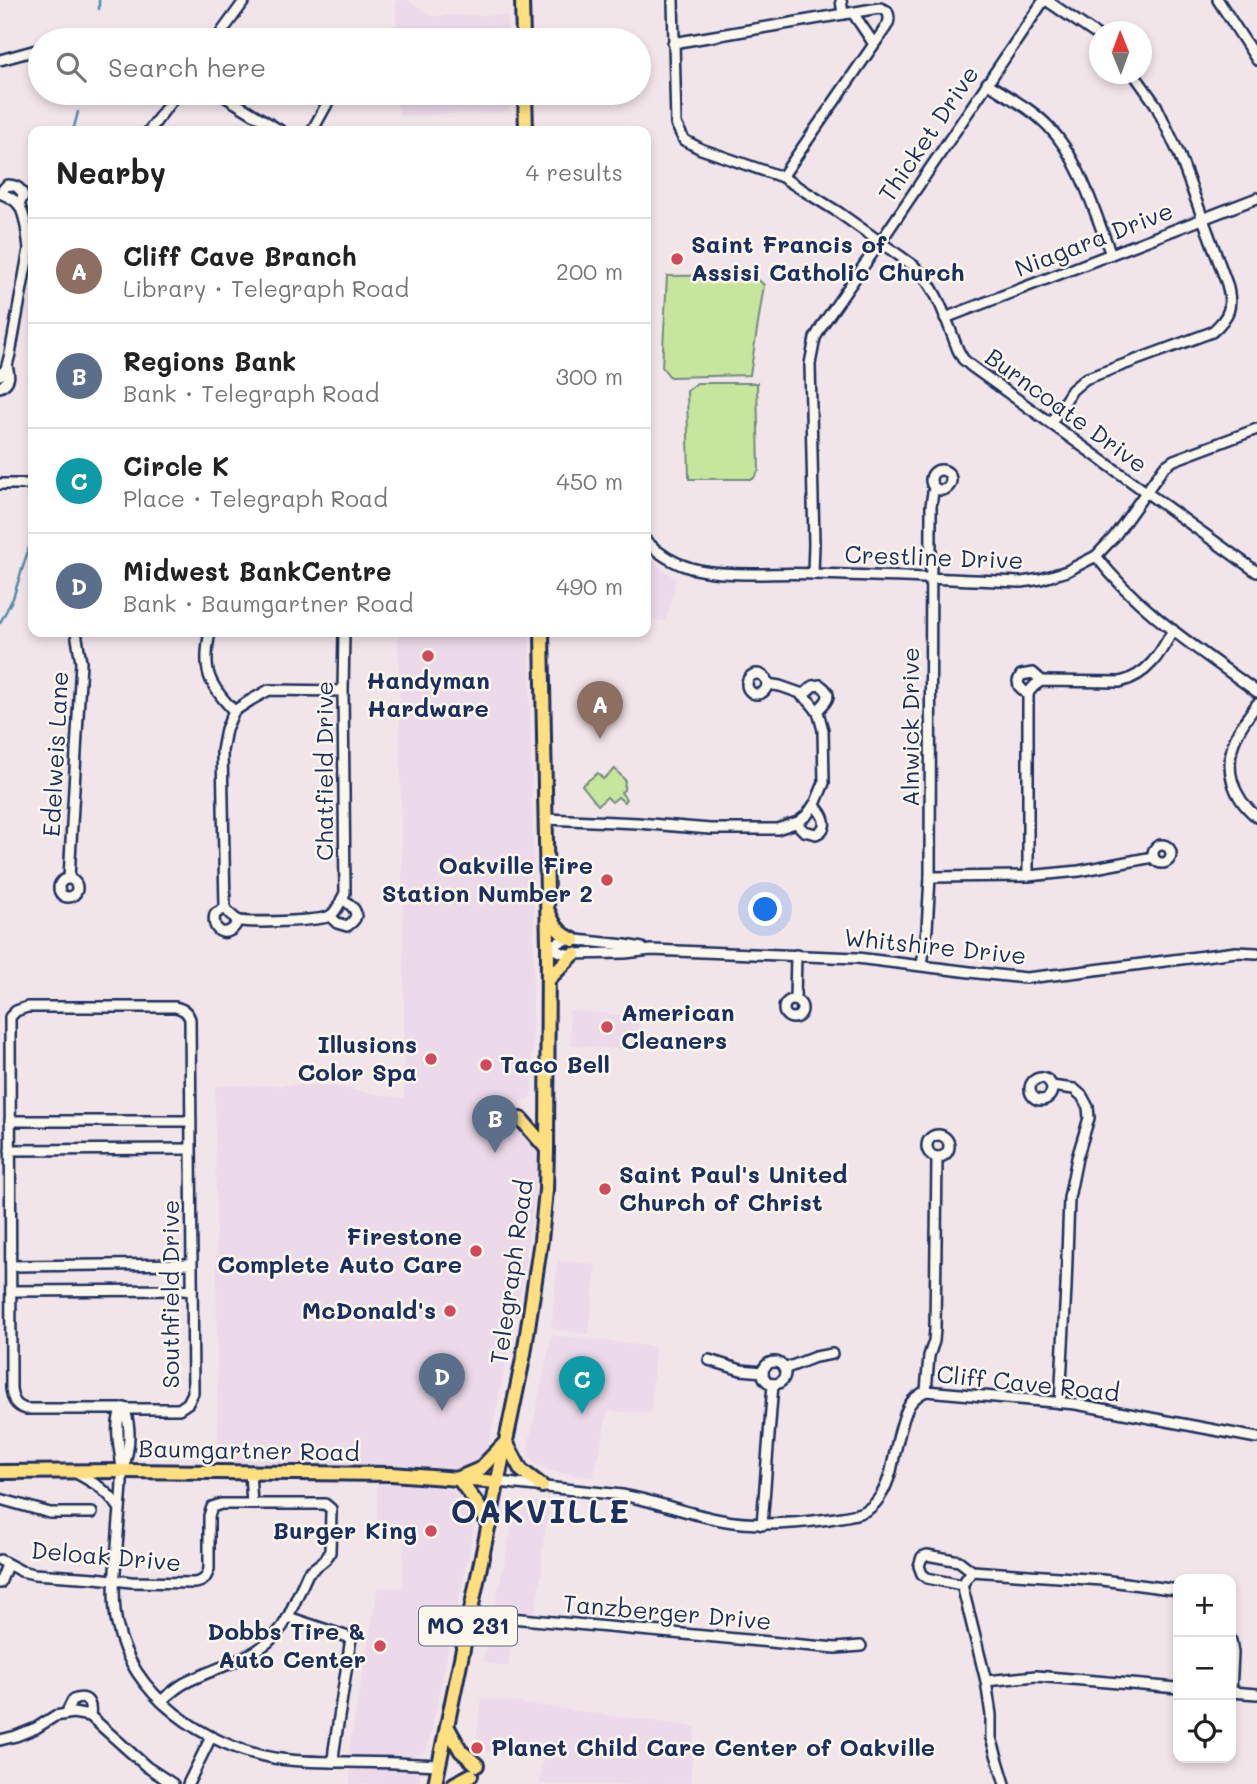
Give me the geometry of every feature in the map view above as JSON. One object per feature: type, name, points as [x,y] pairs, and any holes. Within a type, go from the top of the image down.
[{"type":"main road","points":[[522,0],[523,28]]},
{"type":"main road","points":[[525,105],[526,126]]},
{"type":"main road","name":"Telegraph Road","points":[[435,1784],[525,1346],[546,1190],[548,910],[542,637]]},
{"type":"main road","points":[[548,910],[555,926],[574,947],[548,980]]},
{"type":"main road","points":[[521,1119],[547,1149]]},
{"type":"main road","points":[[489,1526],[478,1504],[458,1478],[480,1469],[506,1442],[521,1470],[542,1486]]},
{"type":"main road","name":"Baumgartner Road","points":[[0,1472],[405,1474],[498,1482]]},
{"type":"main road","points":[[447,1726],[474,1770],[454,1784]]},
{"type":"street","points":[[225,28],[245,0]]},
{"type":"street","name":"Burncoate Drive","points":[[673,0],[676,124],[684,140],[701,149],[782,177],[914,265],[936,295],[963,359],[1257,572]]},
{"type":"street","points":[[841,0],[848,13],[874,44]]},
{"type":"street","points":[[1045,0],[1089,30]]},
{"type":"street","name":"Thicket Drive","points":[[813,573],[810,364],[815,338],[1045,0]]},
{"type":"street","points":[[1218,0],[1256,57]]},
{"type":"street","points":[[673,43],[880,8],[887,11],[889,22],[782,177]]},
{"type":"street","points":[[0,60],[28,53]]},
{"type":"street","points":[[987,83],[1033,113],[1049,127],[1062,144],[1077,168],[1111,254]]},
{"type":"street","points":[[1051,423],[1072,390],[1085,379],[1212,332],[1229,313],[1231,299],[1227,284],[1179,154],[1156,105],[1141,84]]},
{"type":"street","points":[[153,126],[168,105]]},
{"type":"street","points":[[239,105],[273,126]]},
{"type":"street","points":[[315,126],[326,105]]},
{"type":"street","points":[[0,193],[19,205],[28,241]]},
{"type":"street","name":"Niagara Drive","points":[[945,318],[1257,198]]},
{"type":"street","points":[[0,387],[9,378],[7,366],[28,257]]},
{"type":"street","points":[[0,375],[7,366]]},
{"type":"street","name":"Crestline Drive","points":[[651,545],[669,560],[705,571],[1022,582],[1041,579],[1067,571],[1096,556],[1114,537],[1164,467],[1174,460],[1257,429]]},
{"type":"street","points":[[0,484],[28,484]]},
{"type":"street","name":"Alnwick Drive","points":[[922,965],[930,877],[930,506],[936,489]]},
{"type":"street","points":[[1096,556],[1113,578],[1142,605],[1257,692]]},
{"type":"street","points":[[1028,876],[1028,695],[1034,686],[1042,681],[1120,682],[1132,679],[1160,654],[1173,630]]},
{"type":"street","name":"Edelweis Lane","points":[[69,878],[81,662],[77,637]]},
{"type":"street","points":[[209,637],[206,664],[211,684],[234,711]]},
{"type":"street","name":"Chatfield Drive","points":[[340,903],[345,894],[344,637]]},
{"type":"street","points":[[1028,695],[1019,686],[1021,675],[1033,673],[1042,681]]},
{"type":"street","points":[[546,819],[702,829],[777,829],[796,822],[807,815],[824,783],[823,730],[817,711],[803,696],[780,686],[767,684]]},
{"type":"street","points":[[803,696],[813,686],[820,685],[826,689],[826,702],[817,711]]},
{"type":"street","points":[[330,916],[337,923],[347,926],[354,922],[356,914],[353,907],[340,903],[330,916],[296,921],[247,922],[237,920],[225,908],[222,751],[226,729],[234,711],[269,690],[343,691]]},
{"type":"street","points":[[1257,704],[1235,738],[1231,774],[1240,800],[1257,817]]},
{"type":"street","points":[[796,822],[804,831],[816,834],[822,831],[825,818],[814,805]]},
{"type":"street","points":[[930,877],[1028,876],[1079,871],[1153,858]]},
{"type":"street","points":[[225,908],[215,914],[214,924],[218,930],[232,931],[237,920]]},
{"type":"street","name":"Whitshire Drive","points":[[548,947],[566,939],[574,947],[625,953],[650,950],[857,958],[1026,978],[1236,952],[1257,953]]},
{"type":"street","points":[[795,1000],[796,955]]},
{"type":"street","name":"Southfield Drive","points":[[27,1007],[175,1007],[186,1010],[190,1019],[193,1393],[192,1398],[179,1409],[26,1409],[15,1403],[11,1389],[10,1121],[10,1017],[16,1011],[27,1007]]},
{"type":"street","points":[[1051,1086],[1074,1090],[1082,1096],[1088,1107],[1089,1118],[1069,1198],[1060,1403]]},
{"type":"street","points":[[10,1121],[190,1121]]},
{"type":"street","points":[[10,1150],[190,1149]]},
{"type":"street","points":[[926,1391],[935,1329],[937,1157]]},
{"type":"street","points":[[11,1266],[191,1264]]},
{"type":"street","points":[[11,1291],[192,1290]]},
{"type":"street","points":[[784,1369],[815,1357],[832,1354]]},
{"type":"street","points":[[709,1360],[741,1370],[762,1372]]},
{"type":"street","points":[[770,1362],[778,1363],[784,1369],[781,1381],[773,1384],[765,1380],[762,1372],[770,1362]]},
{"type":"street","points":[[762,1525],[773,1384]]},
{"type":"street","name":"Cliff Cave Road","points":[[498,1482],[641,1498],[722,1521],[762,1525],[844,1517],[867,1510],[882,1494],[908,1406],[916,1396],[926,1391],[1060,1403],[1257,1438]]},
{"type":"street","points":[[124,1408],[128,1422],[129,1451],[122,1471],[115,1609],[121,1638],[133,1666],[149,1689],[188,1722],[211,1737],[242,1750],[274,1758],[439,1765]]},
{"type":"street","points":[[73,1471],[100,1486],[120,1509]]},
{"type":"street","points":[[250,1472],[252,1504]]},
{"type":"street","points":[[0,1499],[50,1513],[92,1513]]},
{"type":"street","name":"Deloak Drive","points":[[3,1562],[34,1574],[115,1580],[202,1582],[209,1569],[209,1516],[212,1507],[221,1504],[325,1504],[331,1509],[330,1552],[326,1559],[308,1573],[288,1617]]},
{"type":"street","points":[[962,1585],[927,1578],[919,1566],[922,1557],[927,1555],[960,1561],[972,1571],[1102,1580],[1173,1589]]},
{"type":"street","points":[[0,1583],[3,1562]]},
{"type":"street","points":[[972,1571],[962,1585],[986,1681],[991,1738],[1005,1784]]},
{"type":"street","name":"Tanzberger Drive","points":[[470,1612],[836,1648],[860,1646]]},
{"type":"street","points":[[161,1701],[183,1685],[267,1645],[276,1637],[288,1617],[351,1638],[333,1762]]},
{"type":"street","points":[[986,1681],[1036,1676],[1173,1688]]},
{"type":"street","points":[[1236,1692],[1257,1694]]},
{"type":"street","points":[[66,1714],[73,1700],[83,1698],[91,1705],[90,1716]]},
{"type":"street","points":[[0,1740],[36,1728],[55,1716],[73,1713],[90,1716],[147,1768],[173,1784]]},
{"type":"street","points":[[188,1784],[211,1737]]},
{"type":"shaded area","points":[[396,0],[408,0],[431,16],[507,15],[508,28],[397,28]]},
{"type":"shaded area","points":[[399,105],[509,105],[509,112],[399,116]]},
{"type":"shaded area","points":[[651,560],[676,579],[666,621],[651,620]]},
{"type":"shaded area","points":[[398,637],[529,637],[534,920],[532,1092],[529,1099],[520,1101],[520,1126],[530,1136],[538,1156],[522,1283],[486,1459],[481,1465],[462,1470],[414,1466],[218,1462],[215,1086],[325,1085],[404,1099]]},
{"type":"shaded area","points":[[569,1010],[640,1017],[638,1050],[571,1045]]},
{"type":"shaded area","points":[[558,1260],[596,1265],[589,1334],[551,1329]]},
{"type":"shaded area","points":[[552,1335],[655,1347],[651,1413],[608,1411],[594,1477],[549,1471],[533,1462],[527,1452]]},
{"type":"shaded area","points":[[377,1482],[406,1482],[453,1491],[473,1507],[474,1528],[428,1747],[423,1753],[414,1755],[348,1756],[378,1587],[403,1588],[404,1536],[377,1535]]},
{"type":"shaded area","points":[[529,1501],[550,1503],[534,1616],[514,1624],[508,1667],[483,1662],[516,1507]]},
{"type":"shaded area","points":[[482,1698],[695,1727],[690,1784],[540,1784],[542,1760],[475,1749]]},
{"type":"shaded area","points":[[351,1769],[414,1769],[420,1771],[420,1784],[350,1784]]},
{"type":"green space","points":[[753,275],[764,285],[750,375],[670,377],[662,367],[667,276]]},
{"type":"green space","points":[[697,383],[757,383],[759,470],[753,479],[689,479],[687,391]]},
{"type":"green space","points":[[615,769],[625,780],[624,790],[621,792],[626,799],[624,802],[618,797],[612,802],[607,797],[598,805],[582,785],[598,773],[603,779]]},
{"type":"waterway","points":[[99,0],[99,9]]},
{"type":"waterway","points":[[74,126],[78,112]]},
{"type":"waterway","points":[[0,623],[13,598],[28,551]]},
{"type":"place","name":"Saint Francis of Assisi Catholic Church","points":[[677,259]]},
{"type":"place","name":"Handyman Hardware","points":[[428,656]]},
{"type":"place","name":"Cliff Cave Branch","points":[[600,739]]},
{"type":"place","name":"Oakville Fire Station Number 2","points":[[607,880]]},
{"type":"place","name":"American Cleaners","points":[[607,1027]]},
{"type":"place","name":"Illusions Color Spa","points":[[431,1059]]},
{"type":"place","name":"Taco Bell","points":[[486,1065]]},
{"type":"place","name":"Regions Bank","points":[[495,1153]]},
{"type":"place","name":"Saint Paul's United Church of Christ","points":[[605,1189]]},
{"type":"place","name":"Firestone Complete Auto Care","points":[[476,1251]]},
{"type":"place","name":"McDonald's","points":[[450,1311]]},
{"type":"place","name":"Midwest BankCentre","points":[[442,1411]]},
{"type":"place","name":"Circle K","points":[[582,1414]]},
{"type":"place","name":"Burger King","points":[[431,1531]]},
{"type":"place","name":"Dobbs Tire & Auto Center","points":[[380,1646]]},
{"type":"place","name":"Planet Child Care Center of Oakville","points":[[477,1748]]},
{"type":"district","name":"OAKVILLE","points":[[541,1512]]}]
